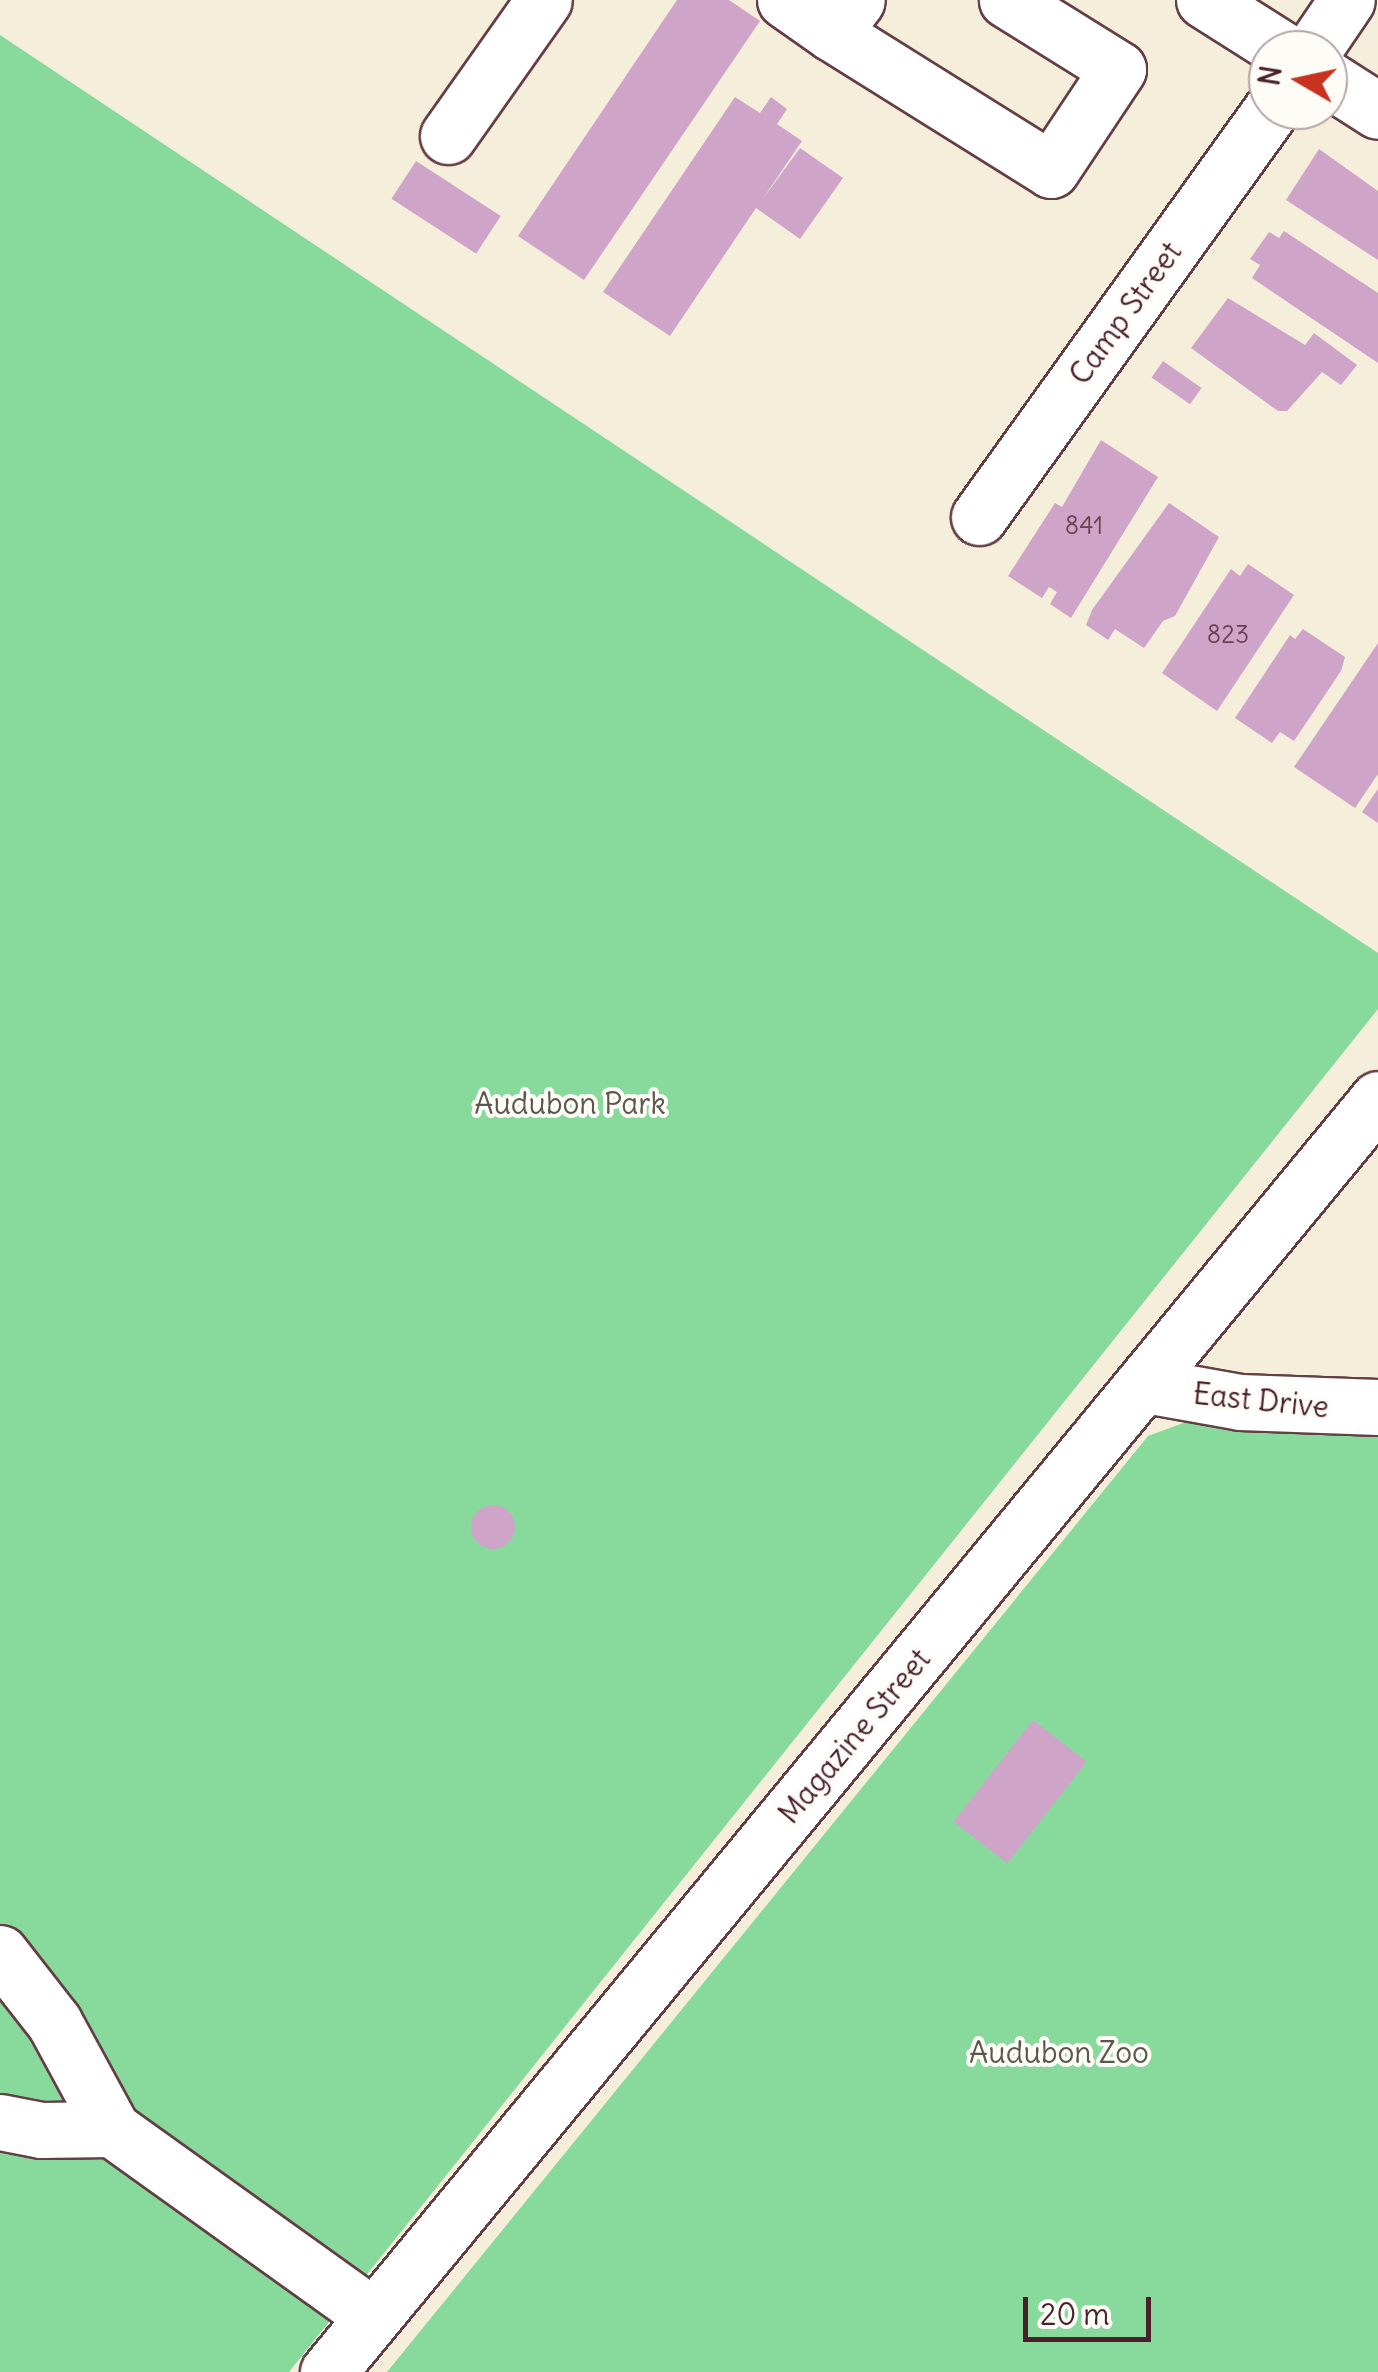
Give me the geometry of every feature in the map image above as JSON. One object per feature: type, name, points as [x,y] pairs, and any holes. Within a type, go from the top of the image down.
[{"type":"street","points":[[448,136],[544,0]]},
{"type":"street","points":[[785,0],[845,16],[1051,170],[1118,70],[1006,0]]},
{"type":"street","points":[[1204,0],[1251,30]]},
{"type":"street","points":[[1327,30],[1348,0]]},
{"type":"street","points":[[1348,92],[1378,111]]},
{"type":"street","name":"Camp Street","points":[[979,517],[1257,130]]},
{"type":"street","name":"Magazine Street","points":[[328,2372],[1378,1099]]},
{"type":"street","name":"East Drive","points":[[1145,1386],[1240,1402],[1378,1407]]},
{"type":"street","points":[[0,1953],[54,2022],[112,2129],[374,2316]]},
{"type":"street","points":[[0,2122],[42,2130],[112,2129]]},
{"type":"green space","name":"Audubon Park","points":[[0,35],[1378,953],[1378,1009],[289,2372],[0,2372]]},
{"type":"green space","name":"Audubon Zoo","points":[[1240,1402],[1378,1407],[1378,2372],[387,2372],[1148,1436]]},
{"type":"building","points":[[677,0],[729,0],[760,21],[584,280],[518,236]]},
{"type":"building","points":[[735,97],[760,113],[771,97],[787,109],[777,124],[802,141],[762,200],[800,148],[843,178],[800,239],[756,208],[670,336],[603,292]]},
{"type":"building","points":[[1319,149],[1378,191],[1378,260],[1286,200]]},
{"type":"building","points":[[416,161],[501,216],[476,254],[391,199]]},
{"type":"building","points":[[1284,231],[1378,293],[1378,363],[1252,278],[1260,265],[1250,259],[1269,232],[1279,238]]},
{"type":"building","points":[[1228,298],[1305,345],[1314,333],[1357,365],[1341,385],[1322,372],[1287,411],[1278,411],[1191,348]]},
{"type":"building","points":[[1163,361],[1202,388],[1190,404],[1152,377]]},
{"type":"building","points":[[1101,440],[1158,477],[1071,618],[1050,604],[1057,592],[1049,587],[1042,598],[1008,576],[1055,503],[1062,507]]},
{"type":"building","points":[[1169,503],[1219,537],[1175,616],[1163,621],[1144,648],[1115,629],[1108,640],[1086,625],[1092,610]]},
{"type":"building","points":[[1248,564],[1294,595],[1217,711],[1162,673],[1231,569],[1240,576]]},
{"type":"building","points":[[1303,629],[1345,657],[1341,671],[1294,741],[1280,732],[1272,743],[1235,718],[1290,635],[1295,639]]},
{"type":"building","points":[[1378,643],[1378,774],[1355,808],[1294,767]]},
{"type":"building","points":[[1378,789],[1378,823],[1362,812]]},
{"type":"building","points":[[493,1505],[508,1512],[515,1527],[508,1542],[493,1549],[478,1542],[471,1527],[478,1512]]},
{"type":"building","points":[[1033,1720],[1087,1762],[1007,1864],[954,1822]]}]
